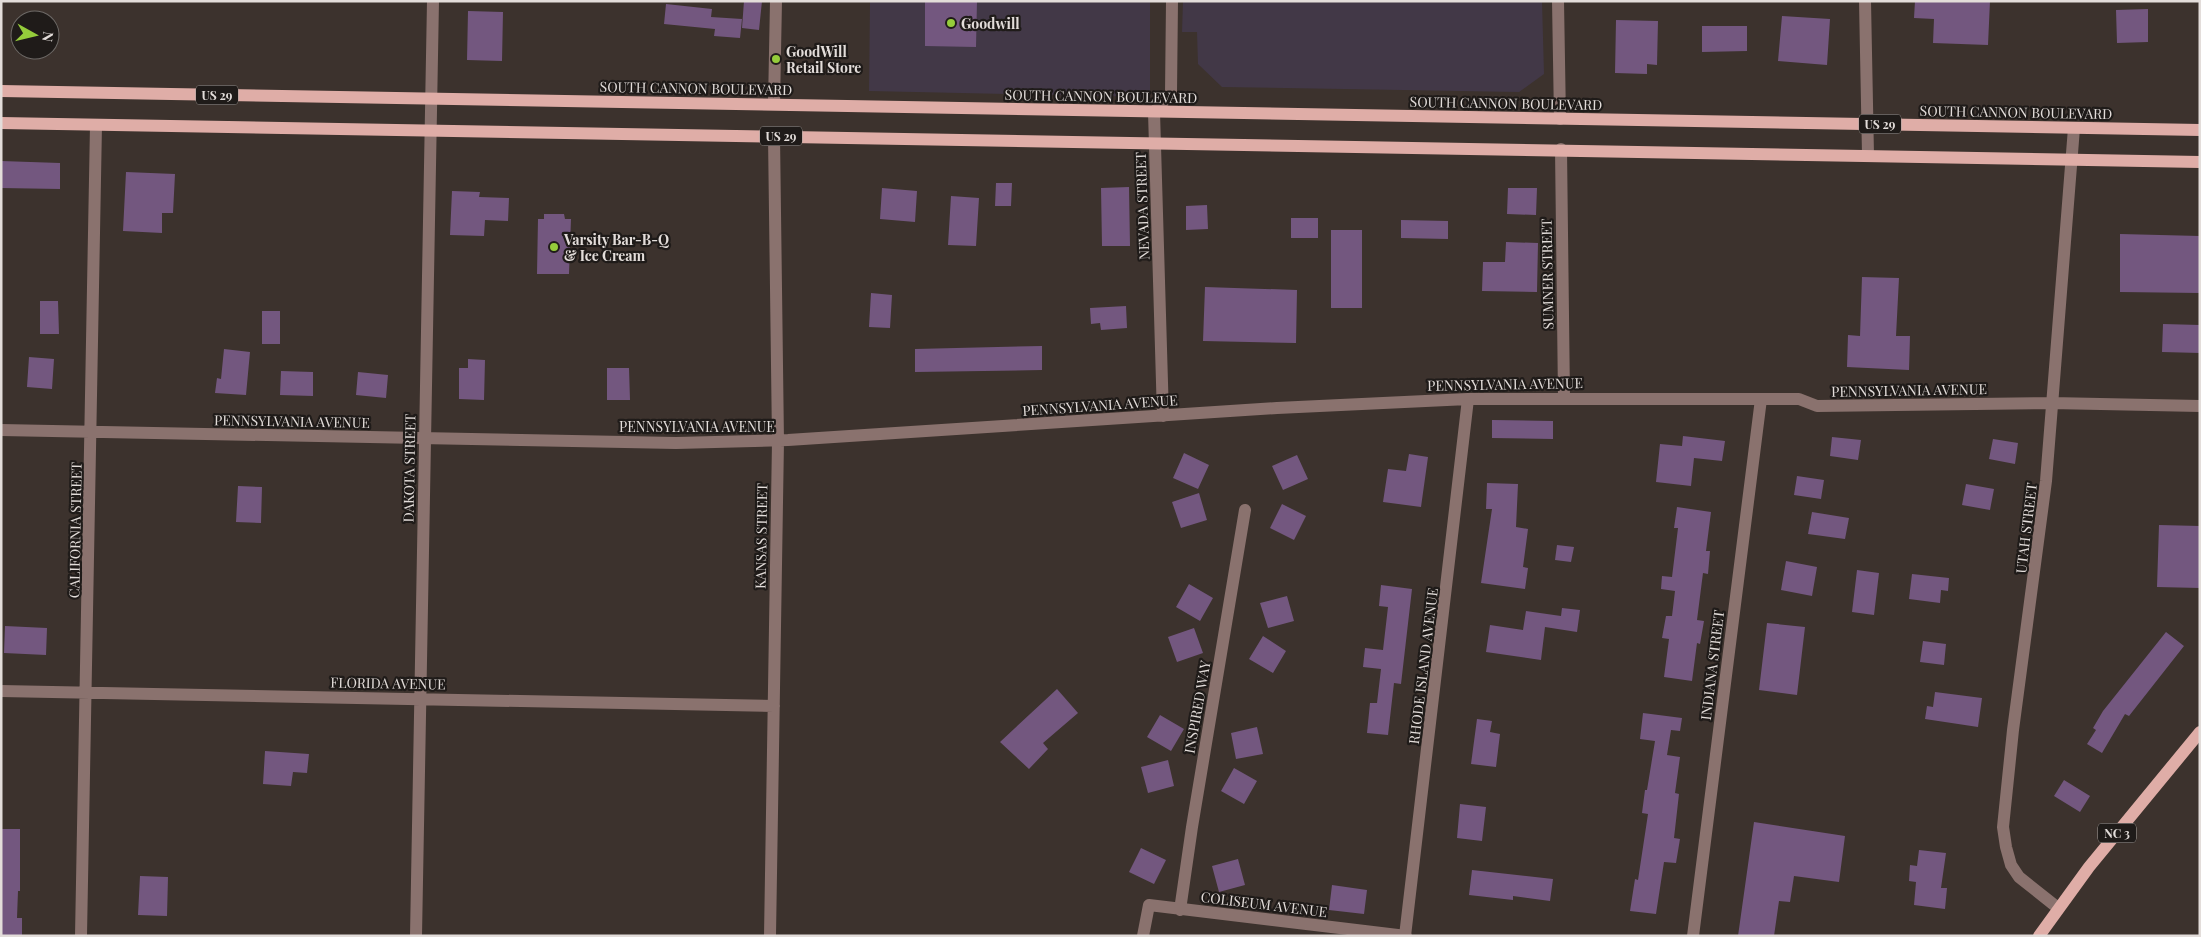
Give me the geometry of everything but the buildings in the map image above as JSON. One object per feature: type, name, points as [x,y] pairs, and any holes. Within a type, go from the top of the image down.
[{"type":"main road","name":"SOUTH CANNON BOULEVARD","points":[[1,91],[2200,130]]},
{"type":"main road","name":"US 29","points":[[1,123],[2200,162]]},
{"type":"main road","name":"NC 3","points":[[2039,936],[2089,867],[2200,732]]},
{"type":"street","name":"DAKOTA STREET","points":[[416,936],[433,1]]},
{"type":"street","points":[[774,104],[776,1]]},
{"type":"street","points":[[1154,112],[1172,93],[1172,1]]},
{"type":"street","points":[[1558,1],[1560,119]]},
{"type":"street","points":[[1865,1],[1868,155]]},
{"type":"street","name":"NEVADA STREET","points":[[1154,112],[1163,416]]},
{"type":"street","name":"CALIFORNIA STREET","points":[[81,936],[92,432],[96,125]]},
{"type":"street","name":"UTAH STREET","points":[[2058,908],[2019,877],[2011,865],[2003,827],[2013,730],[2046,481],[2074,128]]},
{"type":"street","name":"KANSAS STREET","points":[[770,936],[778,441],[774,136]]},
{"type":"street","name":"SUMNER STREET","points":[[1561,150],[1564,398]]},
{"type":"street","name":"PENNSYLVANIA AVENUE","points":[[1,430],[676,443],[778,441],[1163,416],[1468,399],[1799,399],[1817,406],[2051,403],[2200,406]]},
{"type":"street","name":"RHODE ISLAND AVENUE","points":[[1406,936],[1468,399]]},
{"type":"street","name":"INDIANA STREET","points":[[1694,936],[1761,399]]},
{"type":"street","name":"INSPIRED WAY","points":[[1180,910],[1245,510]]},
{"type":"street","name":"FLORIDA AVENUE","points":[[1,691],[774,706]]},
{"type":"street","name":"COLISEUM AVENUE","points":[[1143,936],[1149,905],[1406,936]]},
{"type":"shaded area","points":[[870,1],[1150,1],[1150,97],[869,91]]},
{"type":"shaded area","points":[[1183,1],[1542,1],[1544,74],[1519,92],[1222,87],[1198,64],[1197,32],[1182,32]]},
{"type":"place","name":"Goodwill","points":[[951,23]]},
{"type":"place","name":"GoodWill Retail Store","points":[[776,59]]},
{"type":"place","name":"Varsity Bar-B-Q & Ice Cream","points":[[554,247]]}]
